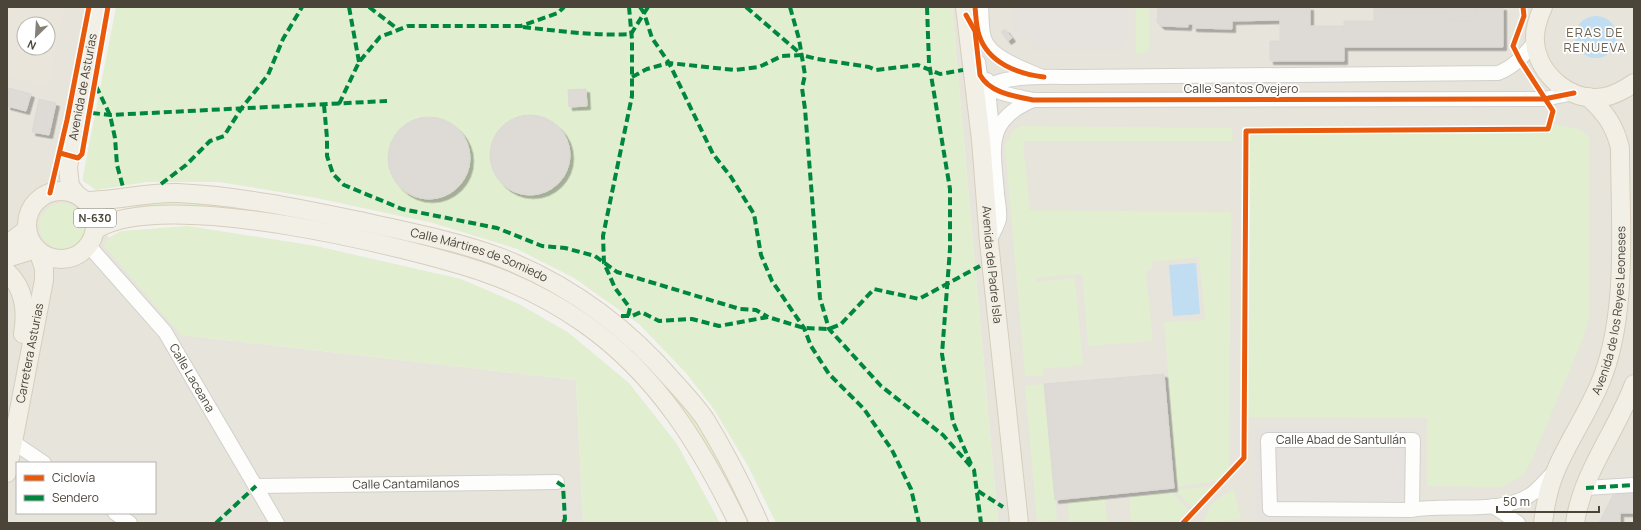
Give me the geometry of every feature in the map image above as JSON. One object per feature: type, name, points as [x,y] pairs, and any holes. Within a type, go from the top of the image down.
[{"type":"main road","name":"Avenida de Asturias","points":[[81,198],[70,186],[68,167],[98,7]]},
{"type":"main road","points":[[1535,42],[1537,23],[1543,7]]},
{"type":"main road","name":"Avenida del Padre Isla","points":[[970,10],[987,141],[989,242],[1019,523]]},
{"type":"main road","name":"Avenida de los Reyes Leoneses","points":[[1535,42],[1539,59],[1548,74],[1560,86],[1581,95],[1602,109],[1613,125],[1620,148],[1620,292],[1616,330],[1604,373],[1594,396],[1555,471],[1543,523]]},
{"type":"main road","points":[[1581,95],[1603,97],[1621,92],[1634,83]]},
{"type":"main road","name":"Avenida de Asturias","points":[[50,193],[59,184],[68,167]]},
{"type":"main road","name":"N-630","points":[[50,193],[68,192],[81,198],[91,210],[95,219],[92,238]]},
{"type":"main road","points":[[50,193],[40,198],[32,206],[27,217],[27,229],[32,243],[37,250],[55,259],[65,260]]},
{"type":"main road","name":"Calle Mártires de Somiedo","points":[[81,198],[100,201],[124,196],[175,193],[253,200],[409,232],[474,249],[501,258],[526,269],[555,283],[595,308],[621,327],[654,359],[704,417],[732,464],[760,523]]},
{"type":"main road","name":"Calle Mártires de Somiedo","points":[[92,238],[105,223],[127,218],[176,214],[210,215],[245,219],[324,233],[409,251],[487,274],[518,286],[535,294],[585,324],[636,368],[658,392],[689,433],[716,478],[738,523]]},
{"type":"main road","points":[[7,242],[13,240],[27,229]]},
{"type":"main road","points":[[44,280],[54,267],[65,260],[74,257],[92,238]]},
{"type":"main road","points":[[7,258],[37,250]]},
{"type":"main road","name":"Carretera Asturias","points":[[7,473],[44,280],[44,268],[37,250]]},
{"type":"main road","points":[[7,272],[18,287],[25,306],[26,318],[15,387],[20,405]]},
{"type":"main road","points":[[1575,523],[1597,459],[1626,405],[1634,384]]},
{"type":"street","points":[[970,10],[987,43],[988,86],[982,94],[985,134],[987,141]]},
{"type":"street","points":[[970,10],[975,31],[980,75],[988,86]]},
{"type":"street","name":"Calle Santos Ovejero","points":[[988,86],[1012,79],[1044,77],[1223,78],[1498,73],[1508,69],[1520,60],[1535,42]]},
{"type":"street","name":"Calle Santos Ovejero","points":[[987,43],[1003,60],[1044,77]]},
{"type":"street","name":"Calle Santos Ovejero","points":[[988,86],[1012,95],[1033,100],[1544,99],[1581,95]]},
{"type":"street","name":"Calle Santos Ovejero","points":[[987,141],[1006,116],[1023,104],[1033,100]]},
{"type":"street","name":"Calle Laceana","points":[[92,238],[165,332],[256,486],[276,523]]},
{"type":"street","name":"Calle Abad de Santullán","points":[[1412,510],[1413,440],[1268,440],[1270,509],[1412,510],[1426,508],[1493,506],[1513,502],[1532,494],[1555,471]]},
{"type":"street","points":[[13,442],[43,462]]},
{"type":"street","name":"Calle Cantamilanos","points":[[256,486],[557,482]]},
{"type":"street","points":[[1586,488],[1634,485]]},
{"type":"street","points":[[1493,506],[1518,523]]},
{"type":"street","points":[[116,514],[130,523]]},
{"type":"shaded area","points":[[7,7],[91,7],[59,170],[181,335],[576,380],[583,523],[7,523]]},
{"type":"shaded area","points":[[7,7],[65,7],[56,51],[56,16],[16,16],[16,56],[55,56],[49,86],[7,76]]},
{"type":"shaded area","points":[[952,7],[1634,7],[1634,523],[998,523]]},
{"type":"shaded area","points":[[1013,7],[1129,7],[1129,39],[1123,39],[1123,50],[1033,50],[1033,41],[1020,38],[1013,28]]},
{"type":"shaded area","points":[[1255,426],[1418,427],[1418,523],[1255,523]]},
{"type":"green space","points":[[116,7],[952,7],[998,523],[776,523],[748,466],[713,408],[686,373],[639,324],[574,278],[517,249],[433,223],[316,198],[219,182],[147,182],[96,190],[83,181],[83,176]]},
{"type":"green space","points":[[1136,7],[1149,7],[1149,49],[1144,53],[1136,55]]},
{"type":"green space","points":[[1558,125],[1580,129],[1589,137],[1589,315],[1584,336],[1531,462],[1523,475],[1502,487],[1427,486],[1427,418],[1240,417],[1242,127]]},
{"type":"green space","points":[[1021,126],[1232,128],[1233,141],[1023,141],[1030,210],[1231,212],[1229,471],[1217,481],[1177,487],[1164,322],[1205,320],[1199,257],[1152,262],[1152,270],[1146,270],[1153,341],[1088,346],[1082,274],[1035,278],[1036,282],[1075,278],[1083,365],[1043,369],[1043,376],[1025,376],[1005,145],[1013,131]]},
{"type":"green space","points":[[183,202],[249,208],[447,249],[517,273],[565,298],[632,347],[691,414],[709,442],[752,523],[747,523],[713,457],[563,302],[216,208],[175,206],[135,209],[135,205]]},
{"type":"green space","points":[[57,203],[67,203],[75,207],[81,213],[85,221],[85,231],[81,239],[75,245],[67,249],[57,249],[49,245],[43,239],[39,231],[39,221],[43,213],[49,207]]},
{"type":"green space","points":[[188,226],[316,246],[461,279],[519,304],[569,333],[629,383],[677,444],[720,523],[583,523],[576,380],[181,335],[104,246],[108,238],[121,231]]},
{"type":"green space","points":[[1044,384],[1057,520],[1037,522],[1025,386]]},
{"type":"green space","points":[[1213,486],[1192,507],[1175,490]]},
{"type":"green space","points":[[1234,490],[1241,519],[1203,523],[1214,502],[1222,495]]},
{"type":"green space","points":[[1172,492],[1189,510],[1176,523],[1131,523],[1129,497]]},
{"type":"green space","points":[[1105,498],[1107,522],[1069,522],[1068,502]]},
{"type":"water","points":[[1592,16],[1600,16],[1608,19],[1614,25],[1617,37],[1614,49],[1608,55],[1600,58],[1592,58],[1584,55],[1578,49],[1575,41],[1575,33],[1578,25],[1584,19]]},
{"type":"water","points":[[1196,263],[1200,314],[1173,316],[1169,265]]},
{"type":"building","points":[[1158,7],[1232,7],[1232,29],[1193,28],[1193,24],[1188,24],[1188,27],[1161,26],[1157,22]]},
{"type":"building","points":[[1232,7],[1310,7],[1310,26],[1344,26],[1344,61],[1270,61],[1270,41],[1280,41],[1280,20],[1232,21]]},
{"type":"building","points":[[1374,7],[1477,7],[1477,21],[1449,21],[1449,13],[1382,13],[1382,21],[1374,21]]},
{"type":"building","points":[[1477,7],[1503,7],[1503,47],[1344,47],[1344,21],[1382,21],[1382,13],[1449,13],[1449,21],[1477,21]]},
{"type":"building","points":[[1005,29],[1012,38],[1008,41],[1001,32]]},
{"type":"building","points":[[9,88],[31,94],[26,111],[7,106]]},
{"type":"building","points":[[586,89],[587,106],[569,107],[568,90]]},
{"type":"building","points":[[39,99],[56,103],[49,135],[32,132]]},
{"type":"building","points":[[522,115],[538,115],[559,126],[570,147],[570,163],[559,184],[538,195],[522,195],[508,189],[501,184],[496,177],[490,163],[490,147],[496,133],[501,126],[508,121]]},
{"type":"building","points":[[429,117],[445,120],[458,129],[467,142],[470,158],[467,174],[458,187],[445,196],[429,199],[413,196],[400,187],[391,174],[388,158],[391,142],[400,129],[413,120]]},
{"type":"building","points":[[1164,374],[1174,488],[1055,500],[1044,384]]},
{"type":"building","points":[[1615,491],[1634,491],[1634,513],[1620,513],[1620,523],[1599,523]]},
{"type":"marked path","points":[[161,184],[186,165],[210,141],[224,136],[241,109],[268,75],[283,39],[302,7]]},
{"type":"marked path","points":[[349,7],[359,62]]},
{"type":"marked path","points":[[369,7],[399,30]]},
{"type":"marked path","points":[[339,104],[359,62],[380,37],[408,26],[521,26],[558,13],[564,7]]},
{"type":"marked path","points":[[628,316],[630,308],[615,288],[604,263],[603,236],[632,96],[632,40],[629,7]]},
{"type":"marked path","points":[[640,7],[644,13],[652,38],[669,63],[713,154],[731,177],[754,214],[761,255],[772,281],[804,328],[811,346],[829,374],[864,409],[892,450],[911,489],[919,523]]},
{"type":"marked path","points":[[523,27],[590,34],[631,34],[648,7]]},
{"type":"marked path","points":[[746,7],[802,55]]},
{"type":"marked path","points":[[790,7],[799,39],[805,75],[802,88],[820,298],[829,329],[881,386],[943,435],[974,470],[981,523]]},
{"type":"marked path","points":[[927,7],[929,63],[950,189],[950,249],[942,354],[953,422],[971,464]]},
{"type":"marked path","points":[[632,77],[647,69],[669,63],[735,70],[759,67],[782,56],[802,55],[817,59],[869,67],[876,70],[918,65],[940,74],[963,70]]},
{"type":"marked path","points":[[96,86],[110,115],[115,138],[117,165],[123,187]]},
{"type":"marked path","points":[[92,113],[110,115],[387,101]]},
{"type":"marked path","points":[[324,105],[327,156],[333,174],[344,185],[402,209],[497,228],[542,246],[565,248],[595,256],[617,272],[740,309],[756,310],[768,317]]},
{"type":"marked path","points":[[621,316],[632,316],[641,312],[659,321],[692,319],[719,326],[768,317],[804,328],[829,329],[841,324],[874,289],[919,299],[980,266]]},
{"type":"marked path","points":[[557,482],[563,486],[565,519],[563,523]]},
{"type":"marked path","points":[[1586,488],[1634,485]]},
{"type":"marked path","points":[[216,523],[256,486]]},
{"type":"marked path","points":[[978,491],[1003,507]]},
{"type":"cycle path","points":[[50,193],[67,120],[89,7]]},
{"type":"cycle path","points":[[60,153],[78,158],[82,154],[108,7]]},
{"type":"cycle path","points":[[975,7],[979,35],[983,45],[989,53],[997,60],[1014,70],[1044,77]]},
{"type":"cycle path","points":[[1183,523],[1244,458],[1246,131],[1548,129],[1553,111],[1520,60],[1513,46],[1524,16],[1523,7]]},
{"type":"cycle path","points":[[966,15],[975,31],[980,75],[984,81],[996,90],[1003,93],[1033,100],[1544,99],[1574,93]]},
{"type":"district","name":"ERAS DE RENUEVA","points":[[1595,40]]}]
